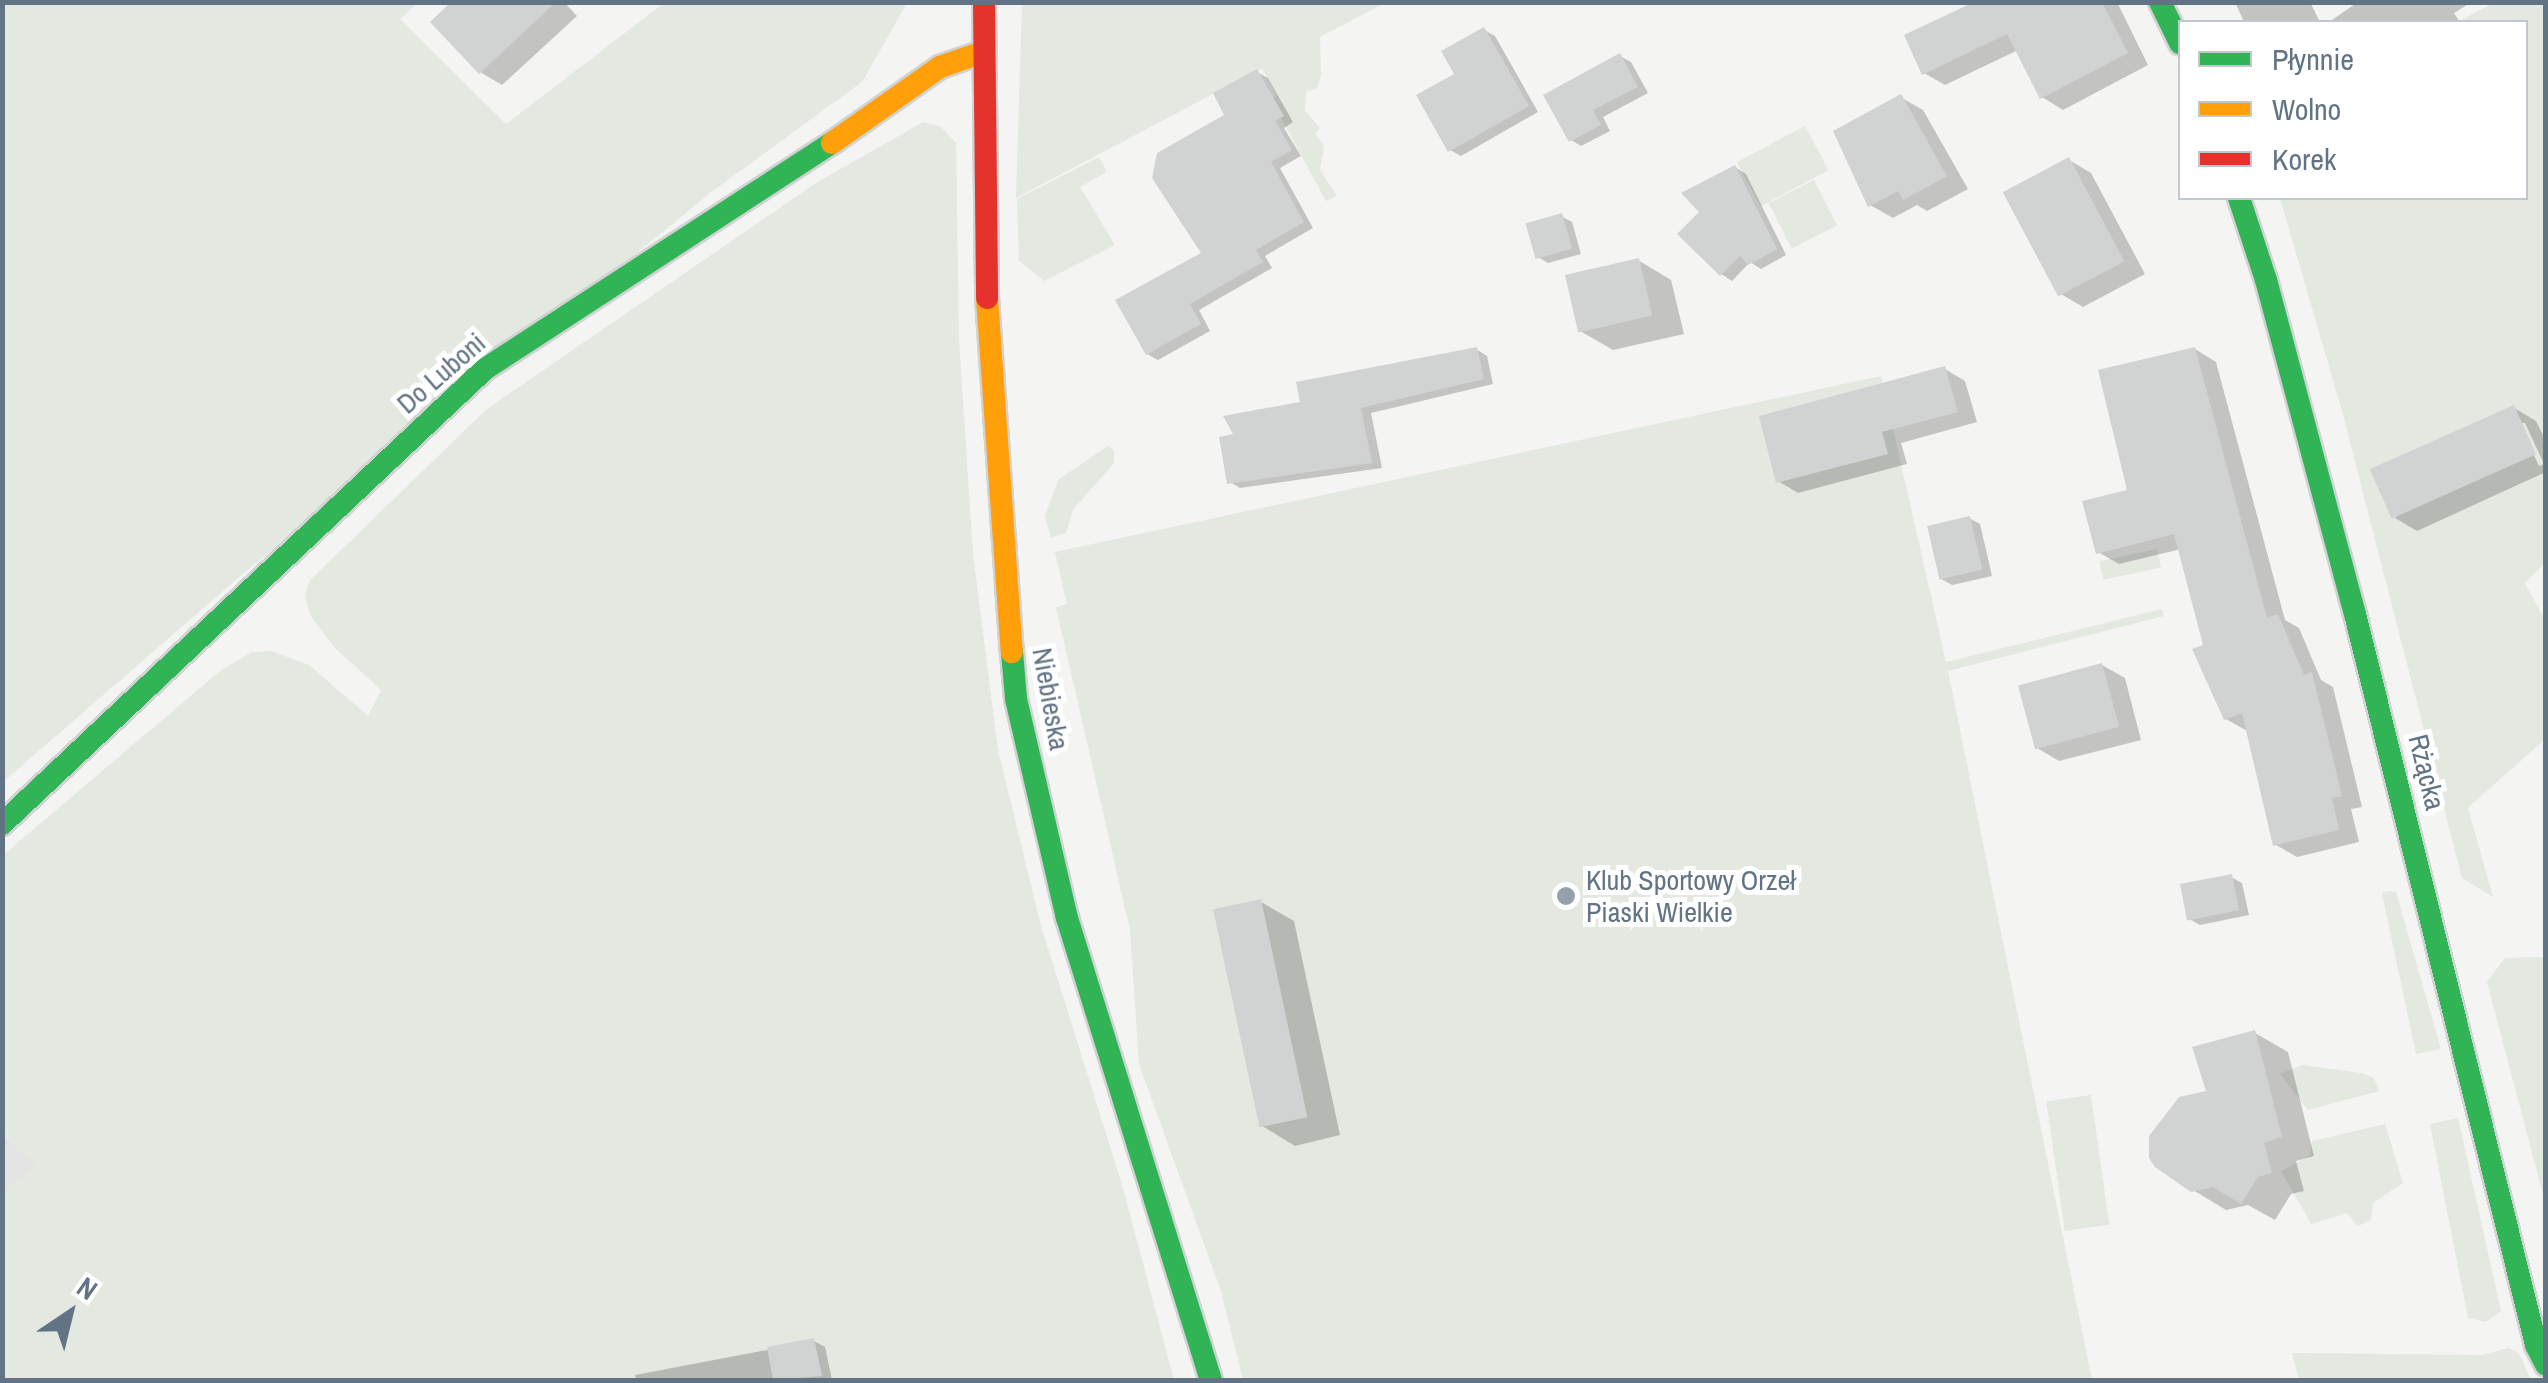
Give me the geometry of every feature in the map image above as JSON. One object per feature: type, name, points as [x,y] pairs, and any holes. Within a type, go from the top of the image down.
[{"type":"street","name":"Niebieska","points":[[984,2],[987,348],[1016,698],[1067,918],[1212,1380]]},
{"type":"street","points":[[2160,2],[2178,39]]},
{"type":"street","name":"Do Luboni","points":[[2,824],[485,369],[815,155],[940,67],[983,52]]},
{"type":"street","name":"Rżącka","points":[[2240,200],[2266,280],[2355,614],[2531,1326],[2546,1365]]},
{"type":"shaded area","points":[[3,3],[418,3],[400,19],[506,124],[664,3],[907,3],[862,82],[714,190],[238,578],[3,782]]},
{"type":"shaded area","points":[[1022,3],[1385,3],[1320,37],[1321,76],[1317,88],[1306,92],[1305,111],[1320,128],[1315,133],[1324,146],[1320,170],[1337,196],[1326,201],[1281,118],[1274,98],[1277,95],[1262,68],[1016,198]]},
{"type":"shaded area","points":[[2493,3],[2545,3],[2546,562],[2525,583],[2545,620],[2545,739],[2468,808],[2493,897],[2462,878],[2342,411],[2281,200],[2528,200],[2528,20],[2462,20]]},
{"type":"shaded area","points":[[923,122],[941,127],[956,143],[959,340],[973,554],[998,750],[1041,926],[1123,1188],[1174,1380],[3,1380],[3,1194],[36,1165],[3,1133],[2,856],[220,671],[252,652],[271,651],[309,665],[368,716],[381,690],[333,646],[310,615],[305,595],[310,580],[487,409],[816,183]]},
{"type":"shaded area","points":[[1805,126],[1828,170],[1760,206],[1737,162]]},
{"type":"shaded area","points":[[1099,157],[1107,172],[1080,187],[1115,245],[1044,281],[1019,261],[1017,199]]},
{"type":"shaded area","points":[[1814,180],[1837,225],[1792,249],[1769,203]]},
{"type":"shaded area","name":"Klub Sportowy Orzeł Piaski Wielkie","points":[[1881,376],[1946,662],[2162,609],[2164,616],[1948,671],[2092,1380],[1243,1380],[1221,1291],[1139,1064],[1130,930],[1056,607],[1067,604],[1055,552]]},
{"type":"shaded area","points":[[1108,446],[1114,451],[1114,463],[1073,510],[1066,533],[1051,537],[1045,516],[1058,480]]},
{"type":"shaded area","points":[[2157,549],[2161,568],[2103,580],[2099,561]]},
{"type":"shaded area","points":[[2396,892],[2441,1049],[2416,1054],[2382,893]]},
{"type":"shaded area","points":[[2546,957],[2545,1202],[2487,982],[2505,958]]},
{"type":"shaded area","points":[[2302,1065],[2361,1073],[2374,1078],[2379,1091],[2308,1110],[2280,1074]]},
{"type":"shaded area","points":[[2091,1095],[2109,1225],[2065,1231],[2046,1101]]},
{"type":"shaded area","points":[[2458,1118],[2501,1311],[2486,1322],[2468,1318],[2430,1124]]},
{"type":"shaded area","points":[[2385,1124],[2403,1183],[2373,1203],[2371,1220],[2358,1226],[2347,1213],[2311,1224],[2281,1171],[2309,1156],[2312,1141]]},
{"type":"shaded area","points":[[2,1133],[37,1165],[3,1194],[2,1194]]},
{"type":"shaded area","points":[[2508,1348],[2519,1353],[2531,1380],[2299,1380],[2292,1353],[2482,1355]]},
{"type":"building","points":[[451,2],[556,2],[479,74],[430,22]]},
{"type":"building","points":[[1974,2],[2102,2],[2128,53],[2040,99],[2007,34],[1922,75],[1904,35]]},
{"type":"building","points":[[1484,27],[1529,106],[1448,152],[1416,95],[1454,74],[1441,51]]},
{"type":"building","points":[[1620,53],[1638,87],[1593,110],[1601,125],[1569,142],[1543,95]]},
{"type":"building","points":[[1257,69],[1284,116],[1275,121],[1292,150],[1271,162],[1304,222],[1256,250],[1263,262],[1190,304],[1201,324],[1146,355],[1115,300],[1201,253],[1152,178],[1157,153],[1224,115],[1213,93]]},
{"type":"building","points":[[1901,94],[1947,176],[1903,200],[1898,191],[1868,207],[1833,131]]},
{"type":"building","points":[[2069,157],[2124,261],[2058,296],[2003,192]]},
{"type":"building","points":[[1735,165],[1777,249],[1748,265],[1740,256],[1720,276],[1677,234],[1699,212],[1681,193]]},
{"type":"building","points":[[1562,213],[1572,249],[1536,259],[1525,223]]},
{"type":"building","points":[[1639,258],[1652,315],[1578,333],[1565,275]]},
{"type":"building","points":[[1477,347],[1484,379],[1361,408],[1372,463],[1227,484],[1219,437],[1233,434],[1223,416],[1300,402],[1296,382]]},
{"type":"building","points":[[2195,347],[2267,618],[2278,614],[2304,675],[2312,672],[2342,796],[2332,798],[2339,830],[2273,846],[2242,713],[2224,720],[2192,649],[2203,645],[2174,534],[2096,554],[2082,501],[2127,490],[2098,370]]},
{"type":"building","points":[[1945,366],[1958,412],[1882,432],[1888,454],[1776,483],[1759,416]]},
{"type":"building","points":[[2514,405],[2536,454],[2392,519],[2370,469]]},
{"type":"building","points":[[1970,516],[1982,570],[1940,579],[1927,526]]},
{"type":"building","points":[[2102,663],[2119,727],[2035,749],[2018,686]]},
{"type":"building","points":[[2232,874],[2239,910],[2187,920],[2180,884]]},
{"type":"building","points":[[1261,899],[1307,1117],[1259,1127],[1213,909]]},
{"type":"building","points":[[2255,1030],[2282,1137],[2264,1143],[2272,1173],[2258,1177],[2241,1204],[2213,1187],[2191,1192],[2155,1167],[2149,1158],[2149,1136],[2179,1097],[2206,1091],[2192,1047]]},
{"type":"building","points":[[814,1338],[822,1376],[773,1380],[767,1347]]},
{"type":"traffic: fast","points":[[2160,2],[2178,39]]},
{"type":"traffic: fast","points":[[2,824],[485,369],[832,143]]},
{"type":"traffic: fast","points":[[2240,200],[2266,280],[2355,614],[2536,1345],[2546,1365]]},
{"type":"traffic: fast","points":[[1012,652],[1016,699],[1067,918],[1211,1380]]},
{"type":"traffic: slow","points":[[832,143],[940,67],[983,52]]},
{"type":"traffic: slow","points":[[987,298],[1012,652]]},
{"type":"traffic: jam","points":[[984,2],[987,298]]},
{"type":"place","name":"Klub Sportowy Orzeł Piaski Wielkie","points":[[1566,896]]}]
